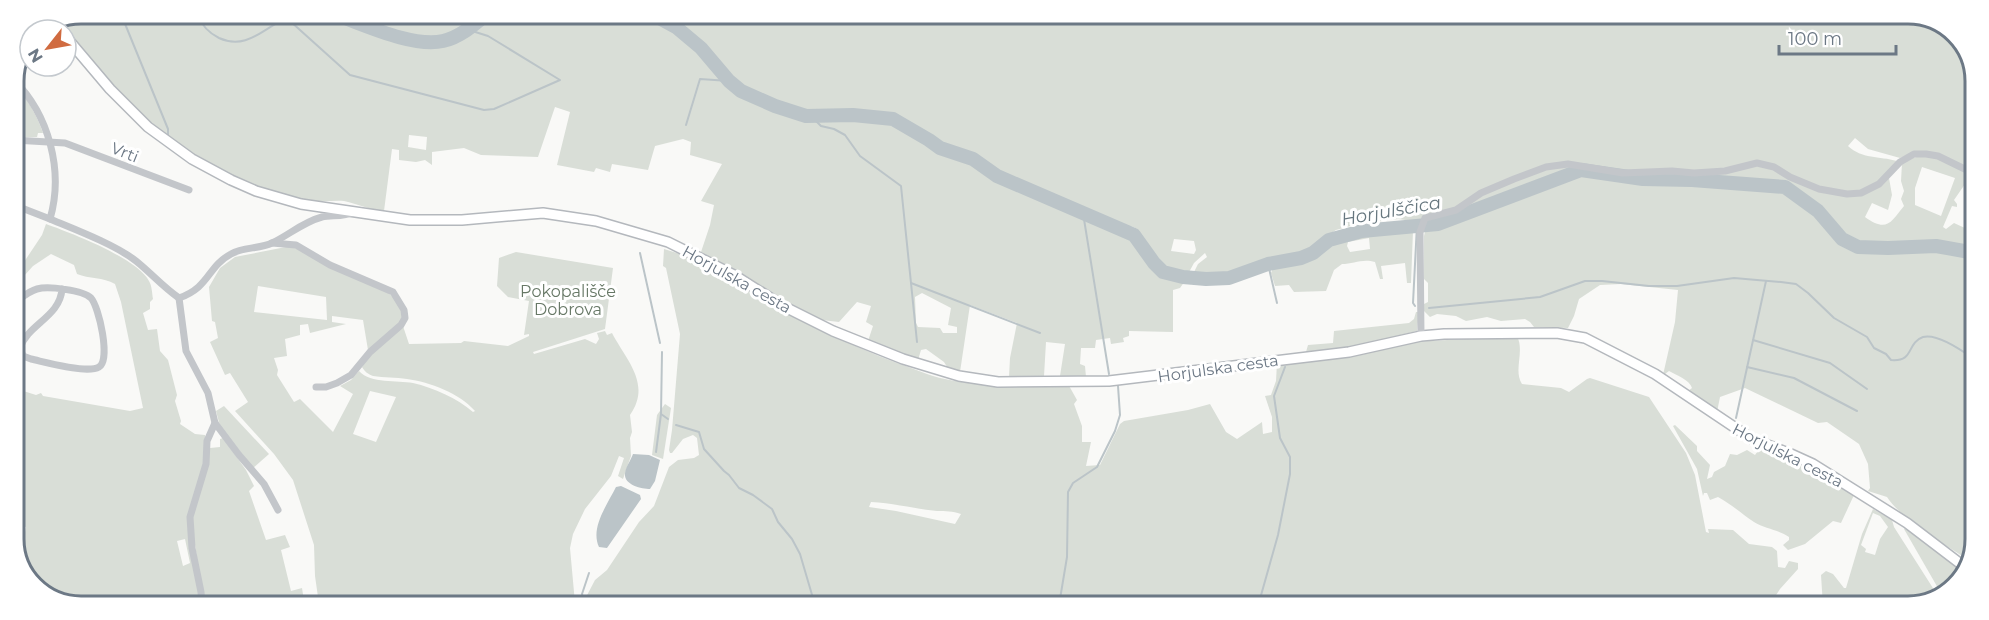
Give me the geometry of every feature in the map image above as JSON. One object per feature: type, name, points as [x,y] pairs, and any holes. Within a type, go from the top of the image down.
[{"type":"street","name":"Horjulska cesta","points":[[78,51],[130,110],[164,139],[192,159],[231,180],[264,193],[301,204],[410,220],[435,221],[543,213],[596,221],[653,237],[688,252],[734,275],[783,306],[869,346],[942,372],[977,380],[998,382],[1109,381],[1142,378],[1350,352],[1420,336],[1453,333],[1536,332],[1585,338],[1655,374],[1752,439],[1801,458],[1856,490],[1907,523],[1960,563]]},
{"type":"street","points":[[24,92],[35,108],[50,142],[55,178],[55,203],[50,219]]},
{"type":"street","name":"Vrti","points":[[24,141],[65,143],[189,190]]},
{"type":"street","points":[[1420,336],[1420,232],[1425,218],[1455,210],[1481,193],[1546,167],[1568,164],[1623,173],[1672,171],[1694,173],[1725,171],[1757,163],[1774,167],[1790,177],[1819,189],[1847,194],[1861,193],[1879,184],[1900,162],[1914,154],[1938,156],[1965,169]]},
{"type":"street","points":[[24,209],[134,259],[179,298],[186,351],[208,393],[215,423],[264,484],[278,510]]},
{"type":"street","points":[[179,298],[199,288],[215,267],[234,252],[272,243],[312,220],[346,216],[355,211]]},
{"type":"street","points":[[272,243],[296,245],[330,265],[393,292],[404,310],[405,318],[401,325],[370,352],[351,375],[326,387],[316,387]]},
{"type":"street","points":[[24,297],[36,289],[46,288],[88,295],[93,300],[105,351],[104,361],[100,367],[93,369],[24,356]]},
{"type":"street","points":[[24,337],[57,306],[62,297],[62,289]]},
{"type":"street","points":[[201,596],[192,548],[190,517],[203,477],[207,441],[215,423]]},
{"type":"green space","points":[[78,24],[1915,24],[1923,26],[1940,34],[1948,41],[1962,63],[1965,77],[1965,168],[1917,151],[1900,158],[1868,149],[1855,138],[1848,146],[1865,155],[1897,161],[1883,178],[1860,194],[1889,178],[1892,195],[1888,210],[1872,203],[1865,217],[1879,224],[1884,225],[1892,221],[1904,206],[1901,199],[1904,191],[1901,181],[1902,163],[1911,158],[1929,157],[1965,171],[1965,184],[1954,200],[1957,207],[1952,206],[1943,227],[1946,229],[1954,223],[1965,228],[1965,546],[1963,554],[1962,556],[1925,532],[1894,506],[1887,497],[1868,491],[1870,488],[1868,464],[1859,444],[1827,422],[1818,423],[1745,388],[1720,397],[1717,412],[1688,391],[1692,388],[1686,380],[1669,371],[1665,374],[1666,376],[1663,375],[1675,322],[1678,290],[1621,284],[1600,285],[1579,299],[1568,328],[1534,327],[1525,319],[1501,321],[1487,317],[1466,321],[1456,316],[1437,314],[1430,317],[1424,311],[1424,304],[1428,302],[1428,283],[1424,279],[1424,236],[1427,223],[1398,219],[1358,224],[1336,230],[1312,252],[1262,261],[1230,276],[1193,274],[1198,264],[1207,257],[1205,253],[1194,263],[1188,274],[1177,271],[1156,259],[1137,229],[1125,227],[1116,229],[1137,241],[1159,272],[1185,281],[1180,288],[1173,290],[1173,332],[1129,331],[1129,336],[1123,338],[1124,342],[1111,344],[1110,338],[1096,340],[1095,348],[1081,348],[1080,364],[1085,366],[1086,377],[1060,376],[1065,344],[1046,342],[1044,376],[1009,377],[1017,323],[970,305],[960,372],[949,370],[944,362],[926,349],[921,350],[918,360],[868,341],[873,326],[866,322],[871,306],[857,302],[839,322],[822,320],[781,301],[741,274],[701,252],[714,205],[701,201],[722,164],[690,155],[691,142],[683,139],[655,146],[648,170],[612,164],[610,172],[596,168],[594,172],[557,165],[570,112],[555,107],[538,157],[481,155],[464,148],[432,152],[432,165],[425,160],[416,162],[399,160],[399,150],[392,149],[384,211],[344,201],[299,199],[247,182],[215,167],[156,127],[105,78],[78,46]],"holes":[[[409,135],[427,137],[426,150],[408,147]],[[1922,167],[1955,178],[1941,216],[1915,205],[1915,188]],[[1174,239],[1194,241],[1196,250],[1194,254],[1171,251]],[[922,293],[951,308],[948,325],[957,327],[957,333],[943,333],[940,328],[918,327],[915,297]]]},
{"type":"green space","points":[[24,96],[41,126],[43,133],[38,133],[37,137],[24,137]]},
{"type":"green space","points":[[46,224],[118,255],[142,272],[150,283],[153,299],[150,302],[150,309],[143,313],[148,330],[157,329],[160,351],[168,360],[177,395],[175,401],[180,424],[195,434],[205,435],[205,460],[190,511],[199,596],[74,596],[59,592],[46,584],[38,577],[28,561],[24,543],[26,527],[24,526],[24,391],[130,411],[143,408],[121,302],[115,284],[77,274],[74,265],[51,254],[33,266],[24,276],[24,262],[42,235]],"holes":[[[185,539],[190,563],[183,566],[177,541]]]},
{"type":"green space","points":[[1389,231],[1413,231],[1411,283],[1407,283],[1405,263],[1381,266],[1383,279],[1380,279],[1375,262],[1366,261],[1342,264],[1334,270],[1326,291],[1294,292],[1289,285],[1275,286],[1271,273],[1274,266],[1318,255],[1330,243],[1339,240]],"holes":[[[1369,238],[1370,249],[1350,252],[1347,246],[1348,242]]]},
{"type":"green space","name":"Pokopališče Dobrova","points":[[291,246],[388,293],[399,305],[402,321],[368,350],[363,320],[332,316],[332,322],[346,324],[310,333],[308,324],[300,325],[300,335],[285,339],[287,356],[274,358],[278,370],[277,375],[294,402],[300,399],[333,432],[353,394],[340,386],[351,380],[359,371],[377,380],[413,383],[429,388],[475,411],[453,394],[434,386],[407,379],[373,376],[362,367],[372,352],[403,326],[409,344],[461,343],[464,341],[508,346],[529,336],[529,334],[524,335],[529,301],[508,297],[497,286],[499,258],[516,252],[613,268],[605,329],[533,352],[534,354],[585,339],[596,344],[599,339],[597,333],[605,331],[607,335],[612,333],[630,363],[638,383],[636,404],[630,415],[631,456],[623,479],[618,476],[624,458],[619,456],[611,476],[585,509],[573,534],[570,548],[574,596],[318,596],[314,545],[293,480],[274,454],[235,411],[248,402],[230,373],[225,375],[210,342],[218,338],[215,322],[212,321],[209,287],[220,268],[235,257]],"holes":[[[258,286],[326,297],[327,320],[254,312]],[[370,391],[396,397],[376,442],[353,434]]]},
{"type":"green space","points":[[664,249],[697,260],[713,272],[849,343],[927,374],[975,384],[1068,384],[1077,400],[1074,404],[1082,426],[1082,442],[1091,442],[1086,466],[1100,465],[1120,424],[1124,421],[1210,404],[1226,432],[1237,439],[1262,422],[1263,434],[1272,432],[1272,417],[1265,396],[1271,395],[1276,381],[1277,363],[1361,355],[1412,342],[1517,336],[1520,348],[1519,373],[1522,384],[1561,388],[1569,392],[1590,378],[1649,397],[1686,453],[1695,475],[1706,532],[1709,533],[1708,529],[1733,530],[1749,544],[1772,547],[1777,551],[1778,567],[1785,568],[1789,561],[1798,563],[1798,569],[1775,596],[587,596],[595,580],[607,570],[639,522],[654,506],[669,467],[678,460],[699,455],[697,438],[693,435],[683,439],[672,453],[669,450],[680,334],[666,268],[663,266]],"holes":[[[871,502],[952,512],[961,514],[955,524],[869,507]]]},
{"type":"green space","points":[[1416,312],[1419,312],[1417,331],[1348,348],[1306,352],[1308,345],[1333,343],[1334,331],[1409,323],[1414,319]]},
{"type":"green space","points":[[665,404],[671,408],[663,459],[652,455],[657,415]]},
{"type":"green space","points":[[224,406],[269,454],[253,468],[220,426],[216,411]]},
{"type":"green space","points":[[1675,425],[1697,446],[1697,451],[1710,465],[1707,479],[1725,466],[1730,454],[1737,455],[1747,450],[1755,455],[1760,448],[1795,461],[1854,495],[1841,523],[1833,521],[1805,544],[1788,550],[1783,545],[1789,537],[1754,522],[1718,497],[1710,500],[1707,493],[1703,496],[1697,469],[1673,426]]},
{"type":"green space","points":[[223,438],[246,470],[254,486],[249,491],[266,540],[285,535],[290,547],[281,550],[291,591],[302,588],[303,596],[203,596],[192,525],[210,448],[220,447],[220,439]]},
{"type":"green space","points":[[1873,509],[1892,520],[1894,527],[1934,589],[1915,596],[1822,596],[1821,575],[1826,571],[1833,574],[1846,588],[1862,534]],"holes":[[[1873,513],[1880,516],[1888,527],[1880,539],[1875,555],[1865,552],[1866,549],[1861,545]]]},
{"type":"green space","points":[[1906,528],[1957,567],[1943,584],[1938,587],[1904,529]]},
{"type":"shaded area","points":[[633,454],[649,455],[660,460],[655,481],[650,489],[634,486],[625,478],[626,469]]},
{"type":"shaded area","points":[[621,486],[640,495],[641,499],[607,548],[599,547],[598,524],[616,487]]},
{"type":"waterway","points":[[125,24],[168,129],[168,135]]},
{"type":"waterway","points":[[202,24],[212,34],[231,41],[251,38],[276,24]]},
{"type":"waterway","points":[[293,24],[350,75],[484,110],[494,109],[560,80],[488,36],[469,30]]},
{"type":"waterway","name":"Horjulščica","points":[[361,24],[403,38],[431,42],[455,37],[474,24]]},
{"type":"waterway","name":"Horjulščica","points":[[670,24],[701,48],[729,81],[741,91],[806,116],[853,115],[893,119],[940,148],[973,159],[997,176],[1134,235],[1163,272],[1183,277],[1229,278],[1268,264],[1301,258],[1313,253],[1329,240],[1362,231],[1438,224],[1581,170],[1643,179],[1785,187],[1818,211],[1842,239],[1858,247],[1936,246],[1965,251]]},
{"type":"waterway","points":[[686,125],[700,79],[729,81]]},
{"type":"waterway","points":[[811,116],[821,126],[845,135],[860,156],[901,186],[911,283],[1040,333]]},
{"type":"waterway","points":[[1083,213],[1109,374]]},
{"type":"waterway","points":[[1415,306],[1413,303],[1417,225]]},
{"type":"waterway","points":[[640,253],[660,343]]},
{"type":"waterway","points":[[1268,264],[1277,303]]},
{"type":"waterway","points":[[1429,308],[1540,297],[1585,281],[1677,286],[1734,278],[1796,284],[1834,318],[1867,337],[1874,348],[1886,354],[1891,360],[1904,358],[1914,343],[1929,336],[1950,343],[1965,353]]},
{"type":"waterway","points":[[1736,418],[1766,281]]},
{"type":"waterway","points":[[911,283],[917,342]]},
{"type":"waterway","points":[[1753,340],[1830,363],[1867,389]]},
{"type":"waterway","points":[[656,452],[661,414],[662,352]]},
{"type":"waterway","points":[[1261,596],[1278,535],[1290,474],[1290,457],[1280,438],[1274,396],[1285,367]]},
{"type":"waterway","points":[[1747,367],[1794,378],[1857,411]]},
{"type":"waterway","points":[[1060,596],[1067,557],[1068,492],[1073,483],[1097,467],[1115,431],[1120,415],[1118,386]]},
{"type":"waterway","points":[[661,414],[668,419]]},
{"type":"waterway","points":[[676,425],[699,432],[704,449],[739,488],[772,509],[800,554],[812,596]]},
{"type":"waterway","points":[[583,596],[589,573]]}]
